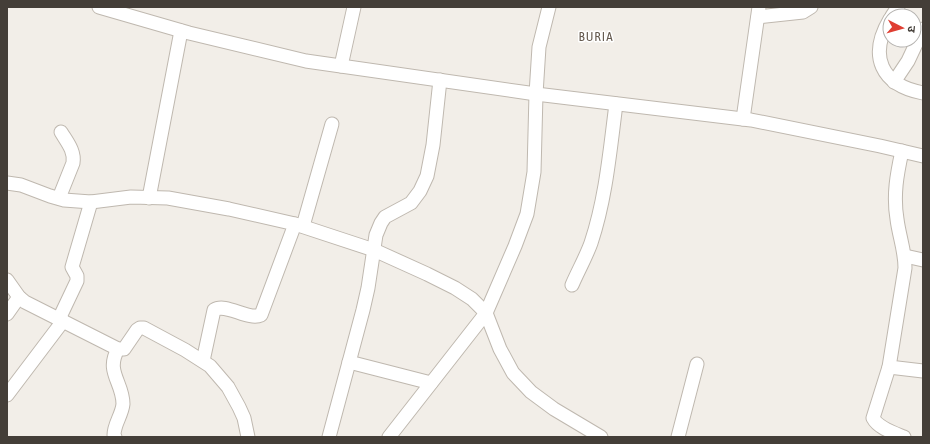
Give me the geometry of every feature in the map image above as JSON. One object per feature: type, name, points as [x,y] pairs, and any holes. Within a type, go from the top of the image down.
[{"type":"street","points":[[100,7],[181,31],[306,61],[536,94],[743,119],[923,156]]},
{"type":"street","points":[[341,66],[354,7]]},
{"type":"street","points":[[389,437],[486,313],[527,214],[534,172],[539,46],[549,7]]},
{"type":"street","points":[[743,119],[759,12],[803,12],[811,7]]},
{"type":"street","points":[[894,82],[908,61],[923,28]]},
{"type":"street","points":[[149,198],[181,31]]},
{"type":"street","points":[[882,39],[880,49],[881,62],[885,73],[894,82],[905,89],[923,93]]},
{"type":"street","points":[[330,437],[363,310],[376,235],[385,217],[411,203],[420,191],[427,176],[433,145],[440,80]]},
{"type":"street","points":[[572,285],[590,244],[597,222],[605,186],[616,104]]},
{"type":"street","points":[[203,361],[214,310],[220,308],[255,317],[261,315],[299,225],[332,124]]},
{"type":"street","points":[[59,198],[74,158],[73,152],[61,132]]},
{"type":"street","points":[[902,151],[896,176],[895,197],[897,220],[905,256],[905,268],[889,367],[873,418],[880,426],[904,437]]},
{"type":"street","points":[[7,183],[21,185],[50,196],[91,202],[131,197],[168,198],[229,209],[299,225],[374,250],[455,288],[472,299],[486,313],[500,349],[513,374],[531,392],[554,409],[601,437]]},
{"type":"street","points":[[7,395],[61,320],[77,281],[77,276],[72,267],[91,202]]},
{"type":"street","points":[[905,256],[923,260]]},
{"type":"street","points":[[7,280],[19,298],[118,349],[124,349],[137,330],[144,328],[203,361],[210,366],[228,387],[244,418],[248,437]]},
{"type":"street","points":[[7,314],[19,298]]},
{"type":"street","points":[[116,437],[114,435],[114,430],[120,417],[123,404],[122,395],[113,368],[113,362],[118,349]]},
{"type":"street","points":[[349,362],[431,383]]},
{"type":"street","points":[[678,437],[697,364]]},
{"type":"street","points":[[889,367],[923,371]]},
{"type":"district","name":"BURIA","points":[[596,36]]}]
